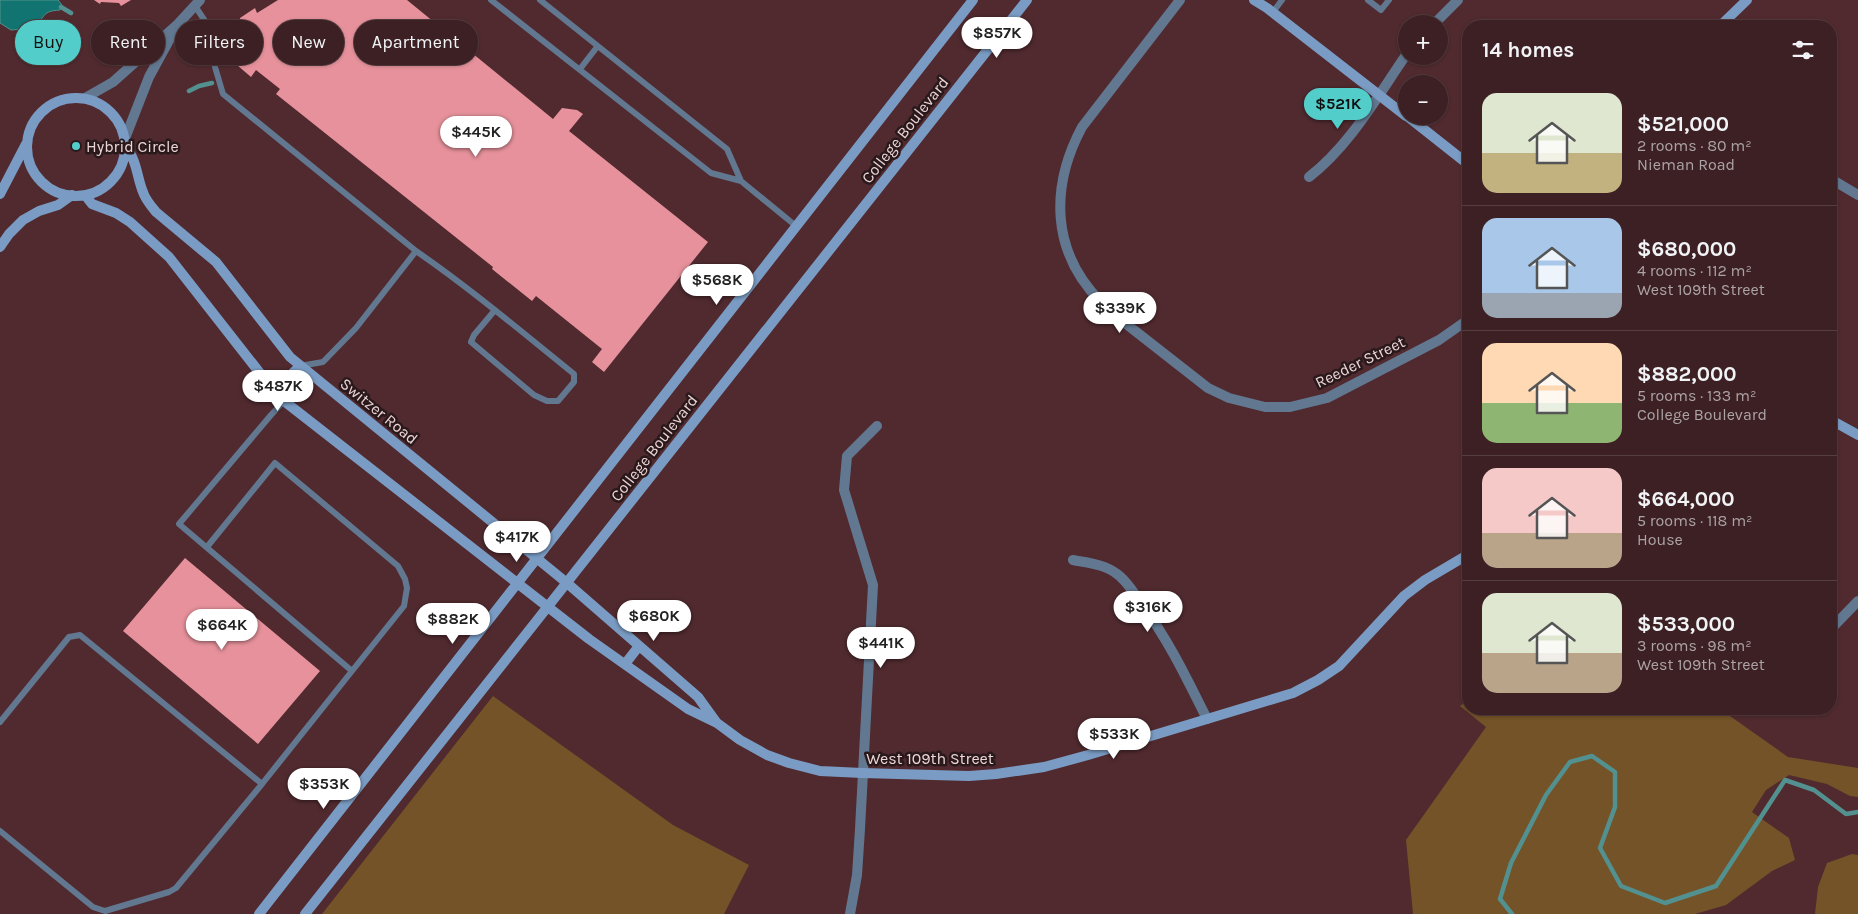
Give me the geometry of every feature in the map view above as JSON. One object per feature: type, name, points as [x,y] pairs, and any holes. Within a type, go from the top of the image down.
[{"type":"main road","name":"College Boulevard","points":[[259,914],[973,0]]},
{"type":"main road","name":"College Boulevard","points":[[305,914],[1027,0]]},
{"type":"main road","points":[[1254,0],[1273,12],[1398,109]]},
{"type":"main road","points":[[1726,20],[1747,0]]},
{"type":"main road","points":[[0,194],[27,144],[31,127],[40,113],[53,103],[69,98],[84,98],[99,104],[112,113],[120,126],[125,145],[118,172],[108,184],[85,196],[72,196],[48,187],[36,175],[28,160],[27,144]]},
{"type":"main road","points":[[1418,125],[1462,160]]},
{"type":"main road","name":"Switzer Road","points":[[125,145],[131,154],[143,194],[156,212],[216,262],[290,357],[567,583]]},
{"type":"main road","points":[[0,247],[9,234],[23,220],[58,205],[72,196]]},
{"type":"main road","points":[[85,196],[92,204],[116,213],[130,222],[169,257],[274,391],[284,401],[548,607]]},
{"type":"main road","points":[[274,391],[300,366]]},
{"type":"main road","points":[[1837,423],[1858,435]]},
{"type":"main road","name":"West 109th Street","points":[[548,607],[688,709],[717,723],[747,744],[767,755],[820,771],[862,774],[969,776],[1044,767],[1293,693],[1339,666],[1404,596],[1425,580],[1462,558]]},
{"type":"main road","name":"West 109th Street","points":[[567,583],[698,697],[717,723]]},
{"type":"main road","points":[[624,664],[639,646]]},
{"type":"street","name":"Reeder Street","points":[[1180,0],[1082,127],[1071,148],[1063,174],[1060,212],[1065,240],[1078,272],[1100,302],[1208,388],[1229,398],[1265,406],[1290,407],[1327,398],[1439,340],[1462,324]]},
{"type":"street","points":[[1443,15],[1458,0]]},
{"type":"street","points":[[182,20],[198,3]]},
{"type":"street","points":[[84,98],[113,82],[175,27]]},
{"type":"street","points":[[125,145],[149,77],[175,29]]},
{"type":"street","points":[[1309,177],[1325,165],[1339,150],[1399,65]]},
{"type":"street","points":[[1837,183],[1858,195]]},
{"type":"street","points":[[850,914],[857,876],[873,585],[844,490],[846,456],[877,426]]},
{"type":"street","points":[[1073,560],[1097,564],[1117,574],[1135,594],[1174,652],[1207,719]]},
{"type":"street","points":[[1837,623],[1858,601]]},
{"type":"lane","points":[[491,0],[711,173],[740,181],[796,226]]},
{"type":"lane","points":[[540,0],[726,149],[740,181]]},
{"type":"lane","points":[[1273,12],[1282,0]]},
{"type":"lane","points":[[1368,0],[1381,10],[1389,0]]},
{"type":"lane","points":[[198,3],[209,27],[215,67],[223,94],[416,251],[463,284],[574,374],[574,382],[558,402],[547,401],[534,395],[471,342],[474,335],[495,310]]},
{"type":"lane","points":[[580,69],[597,47]]},
{"type":"lane","points":[[300,366],[323,362],[356,328],[416,251]]},
{"type":"lane","points":[[284,401],[179,524],[352,671]]},
{"type":"lane","points":[[0,831],[93,907],[105,911],[169,892],[176,888],[262,784],[398,616],[404,606],[405,579],[398,566],[275,463],[207,546]]},
{"type":"lane","points":[[0,722],[69,637],[80,635],[262,784]]},
{"type":"shaded area","points":[[493,696],[673,825],[749,865],[724,914],[322,914]]},
{"type":"shaded area","points":[[1471,715],[1728,715],[1788,757],[1858,768],[1858,797],[1850,796],[1827,784],[1789,775],[1766,790],[1752,812],[1789,838],[1795,860],[1772,871],[1726,905],[1695,914],[1413,914],[1406,840],[1486,727]]},
{"type":"shaded area","points":[[1852,854],[1858,855],[1858,914],[1815,914],[1818,887],[1827,863]]},
{"type":"water","points":[[0,0],[58,0],[62,5],[60,10],[47,13],[40,20],[15,20],[15,29],[11,30],[0,23]]},
{"type":"building","points":[[94,0],[131,0],[121,6],[119,3],[101,2],[100,4]]},
{"type":"building","points":[[278,0],[407,0],[432,20],[354,20],[354,65],[478,65],[478,58],[553,119],[562,108],[577,110],[583,114],[569,131],[708,242],[604,372],[592,362],[602,349],[536,296],[532,301],[492,269],[493,267],[276,94],[280,89],[256,70],[251,77],[237,65],[263,65],[263,20],[240,20],[255,8],[257,13]]},
{"type":"building","points":[[185,558],[320,671],[258,744],[123,631]]},
{"type":"waterway","points":[[61,7],[71,13]]},
{"type":"waterway","points":[[189,91],[212,83]]},
{"type":"waterway","points":[[1512,914],[1500,899],[1511,863],[1546,795],[1570,762],[1592,756],[1615,772],[1615,807],[1600,848],[1621,886],[1665,903],[1716,886],[1785,780],[1814,790],[1846,814],[1858,812]]},
{"type":"place","name":"Hybrid Circle","points":[[76,146]]}]
